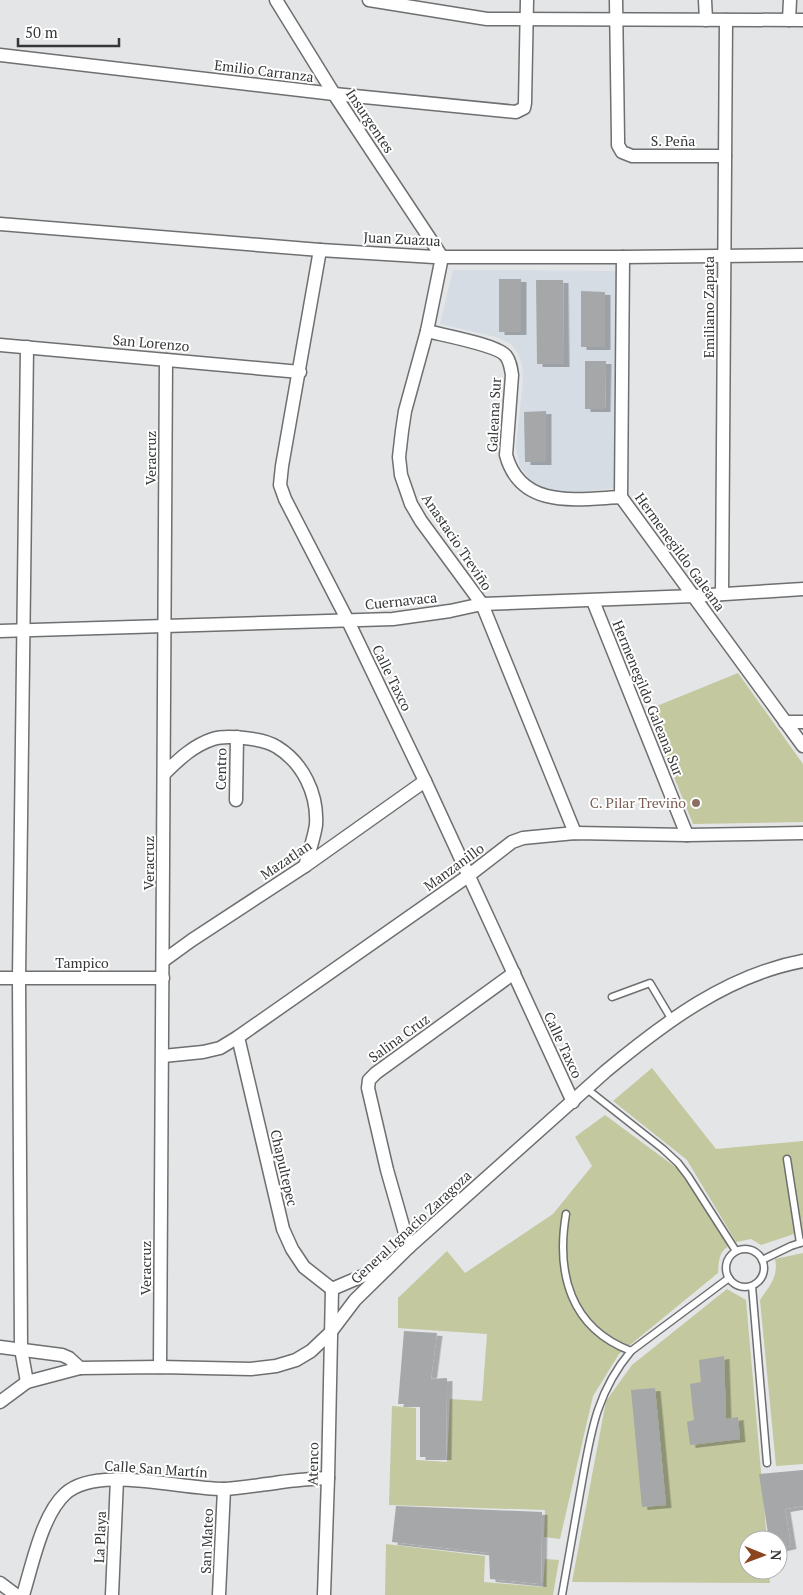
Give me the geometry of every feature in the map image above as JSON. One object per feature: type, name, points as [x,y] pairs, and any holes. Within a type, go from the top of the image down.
[{"type":"street","name":"Insurgentes","points":[[276,0],[334,94],[442,257]]},
{"type":"street","points":[[369,0],[433,6],[488,19],[803,20]]},
{"type":"street","points":[[527,0],[527,20]]},
{"type":"street","points":[[616,0],[616,20]]},
{"type":"street","points":[[706,0],[706,20]]},
{"type":"street","points":[[789,20],[790,0]]},
{"type":"street","name":"Emilio Carranza","points":[[0,55],[334,94],[516,112],[524,108],[525,103],[527,20]]},
{"type":"street","name":"S. Peña","points":[[616,20],[618,145],[622,152],[632,156],[725,156]]},
{"type":"street","name":"Emiliano Zapata","points":[[722,594],[726,20]]},
{"type":"street","name":"Juan Zuazua","points":[[0,224],[320,250],[442,257],[803,255]]},
{"type":"street","name":"Calle Taxco","points":[[320,250],[282,466],[281,490],[348,621],[425,781],[573,1102]]},
{"type":"street","name":"Anastacio Treviño","points":[[442,257],[427,331],[405,412],[400,457],[401,475],[411,504],[421,521],[482,604],[575,833]]},
{"type":"street","name":"Hermenegildo Galeana","points":[[623,257],[621,497],[803,746]]},
{"type":"street","name":"Galeana Sur","points":[[427,331],[492,348],[507,356],[512,375],[506,455],[509,465],[522,484],[537,493],[552,498],[621,497]]},
{"type":"street","name":"San Lorenzo","points":[[0,345],[300,372]]},
{"type":"street","points":[[0,1402],[27,1382],[21,1350],[19,978],[27,347]]},
{"type":"street","name":"Veracruz","points":[[160,1367],[166,360]]},
{"type":"street","name":"Cuernavaca","points":[[0,631],[348,621],[417,617],[482,604],[593,601],[803,589]]},
{"type":"street","name":"Hermenegildo Galeana Sur","points":[[593,601],[687,835]]},
{"type":"street","points":[[785,722],[803,722]]},
{"type":"street","points":[[164,774],[177,761],[197,746],[216,738],[237,737],[276,746],[297,764],[310,784],[316,825],[305,866]]},
{"type":"street","name":"Centro","points":[[236,800],[237,737]]},
{"type":"street","name":"Mazatlan","points":[[163,962],[192,940],[305,866],[425,781]]},
{"type":"street","name":"Manzanillo","points":[[163,1056],[203,1052],[220,1048],[468,876],[507,846],[523,838],[575,833],[687,835],[803,833]]},
{"type":"street","name":"General Ignacio Zaragoza","points":[[27,1382],[80,1368],[251,1369],[276,1366],[296,1360],[311,1351],[330,1333],[355,1300],[409,1247],[632,1050],[672,1020],[701,1001],[731,985],[776,968],[803,961]]},
{"type":"street","name":"Salina Cruz","points":[[409,1247],[387,1170],[368,1088],[369,1080],[514,973]]},
{"type":"street","name":"Tampico","points":[[0,978],[163,978]]},
{"type":"street","name":"Chapultepec","points":[[238,1037],[283,1229],[292,1249],[304,1267],[332,1289]]},
{"type":"street","points":[[330,1333],[332,1289],[393,1263]]},
{"type":"street","name":"Atenco","points":[[324,1595],[330,1333]]},
{"type":"street","points":[[0,1347],[62,1355],[69,1358],[80,1368]]},
{"type":"street","name":"Calle San Martín","points":[[23,1595],[44,1527],[57,1502],[76,1486],[96,1480],[117,1480],[224,1489],[328,1478]]},
{"type":"street","name":"La Playa","points":[[112,1595],[117,1480]]},
{"type":"street","name":"San Mateo","points":[[219,1595],[224,1489]]},
{"type":"street","points":[[0,1583],[16,1595]]},
{"type":"lane","points":[[612,997],[650,983],[672,1020]]},
{"type":"lane","points":[[587,1089],[664,1149],[678,1164],[688,1176],[736,1251]]},
{"type":"lane","points":[[762,1260],[801,1243],[787,1159]]},
{"type":"lane","points":[[566,1214],[562,1236],[563,1265],[570,1294],[587,1323],[605,1339],[631,1351]]},
{"type":"lane","points":[[748,1249],[759,1254],[762,1260],[764,1272],[757,1283],[752,1286],[739,1286],[729,1278],[727,1266],[736,1251],[748,1249]]},
{"type":"lane","points":[[562,1595],[592,1431],[601,1399],[620,1364],[631,1351],[729,1278]]},
{"type":"lane","points":[[752,1286],[767,1463]]},
{"type":"shaded area","points":[[453,270],[616,271],[615,488],[564,494],[548,493],[535,485],[520,467],[516,447],[523,381],[522,365],[518,353],[510,343],[496,337],[440,324]]},
{"type":"green space","points":[[738,673],[803,764],[803,822],[693,824],[647,710]]},
{"type":"green space","points":[[652,1068],[716,1149],[803,1141],[803,1231],[761,1245],[751,1239],[736,1242],[687,1160],[613,1101]]},
{"type":"green space","points":[[605,1115],[678,1169],[729,1246],[721,1254],[718,1273],[619,1354],[593,1396],[560,1539],[544,1537],[545,1510],[389,1505],[392,1406],[416,1408],[416,1460],[447,1462],[450,1399],[482,1401],[487,1334],[398,1328],[398,1298],[447,1251],[465,1273],[553,1214],[592,1166],[575,1137]]},
{"type":"green space","points":[[803,1253],[803,1464],[776,1466],[760,1300],[770,1286],[776,1271],[775,1259]]},
{"type":"green space","points":[[727,1289],[746,1300],[766,1530],[738,1530],[738,1580],[770,1580],[770,1583],[572,1582],[606,1401],[632,1365]]},
{"type":"green space","points":[[386,1544],[485,1556],[484,1582],[543,1587],[545,1559],[559,1560],[553,1595],[385,1595]]},
{"type":"building","points":[[499,279],[521,279],[521,332],[499,332]]},
{"type":"building","points":[[536,280],[563,280],[564,364],[537,364]]},
{"type":"building","points":[[581,291],[605,292],[605,347],[581,347]]},
{"type":"building","points":[[585,361],[606,361],[605,409],[585,409]]},
{"type":"building","points":[[546,411],[546,462],[525,462],[524,412]]},
{"type":"building","points":[[404,1331],[437,1333],[431,1379],[447,1378],[446,1457],[420,1457],[420,1404],[398,1404]]},
{"type":"building","points":[[724,1356],[726,1419],[738,1417],[740,1439],[690,1445],[687,1422],[694,1420],[690,1384],[701,1382],[699,1360]]},
{"type":"building","points":[[655,1388],[666,1505],[642,1507],[631,1390]]},
{"type":"building","points":[[803,1470],[803,1506],[785,1509],[791,1546],[788,1547],[788,1530],[767,1530],[759,1474]]},
{"type":"building","points":[[396,1506],[542,1512],[541,1584],[490,1579],[489,1553],[392,1542]]},
{"type":"place","name":"C. Pilar Treviño","points":[[696,803]]}]
